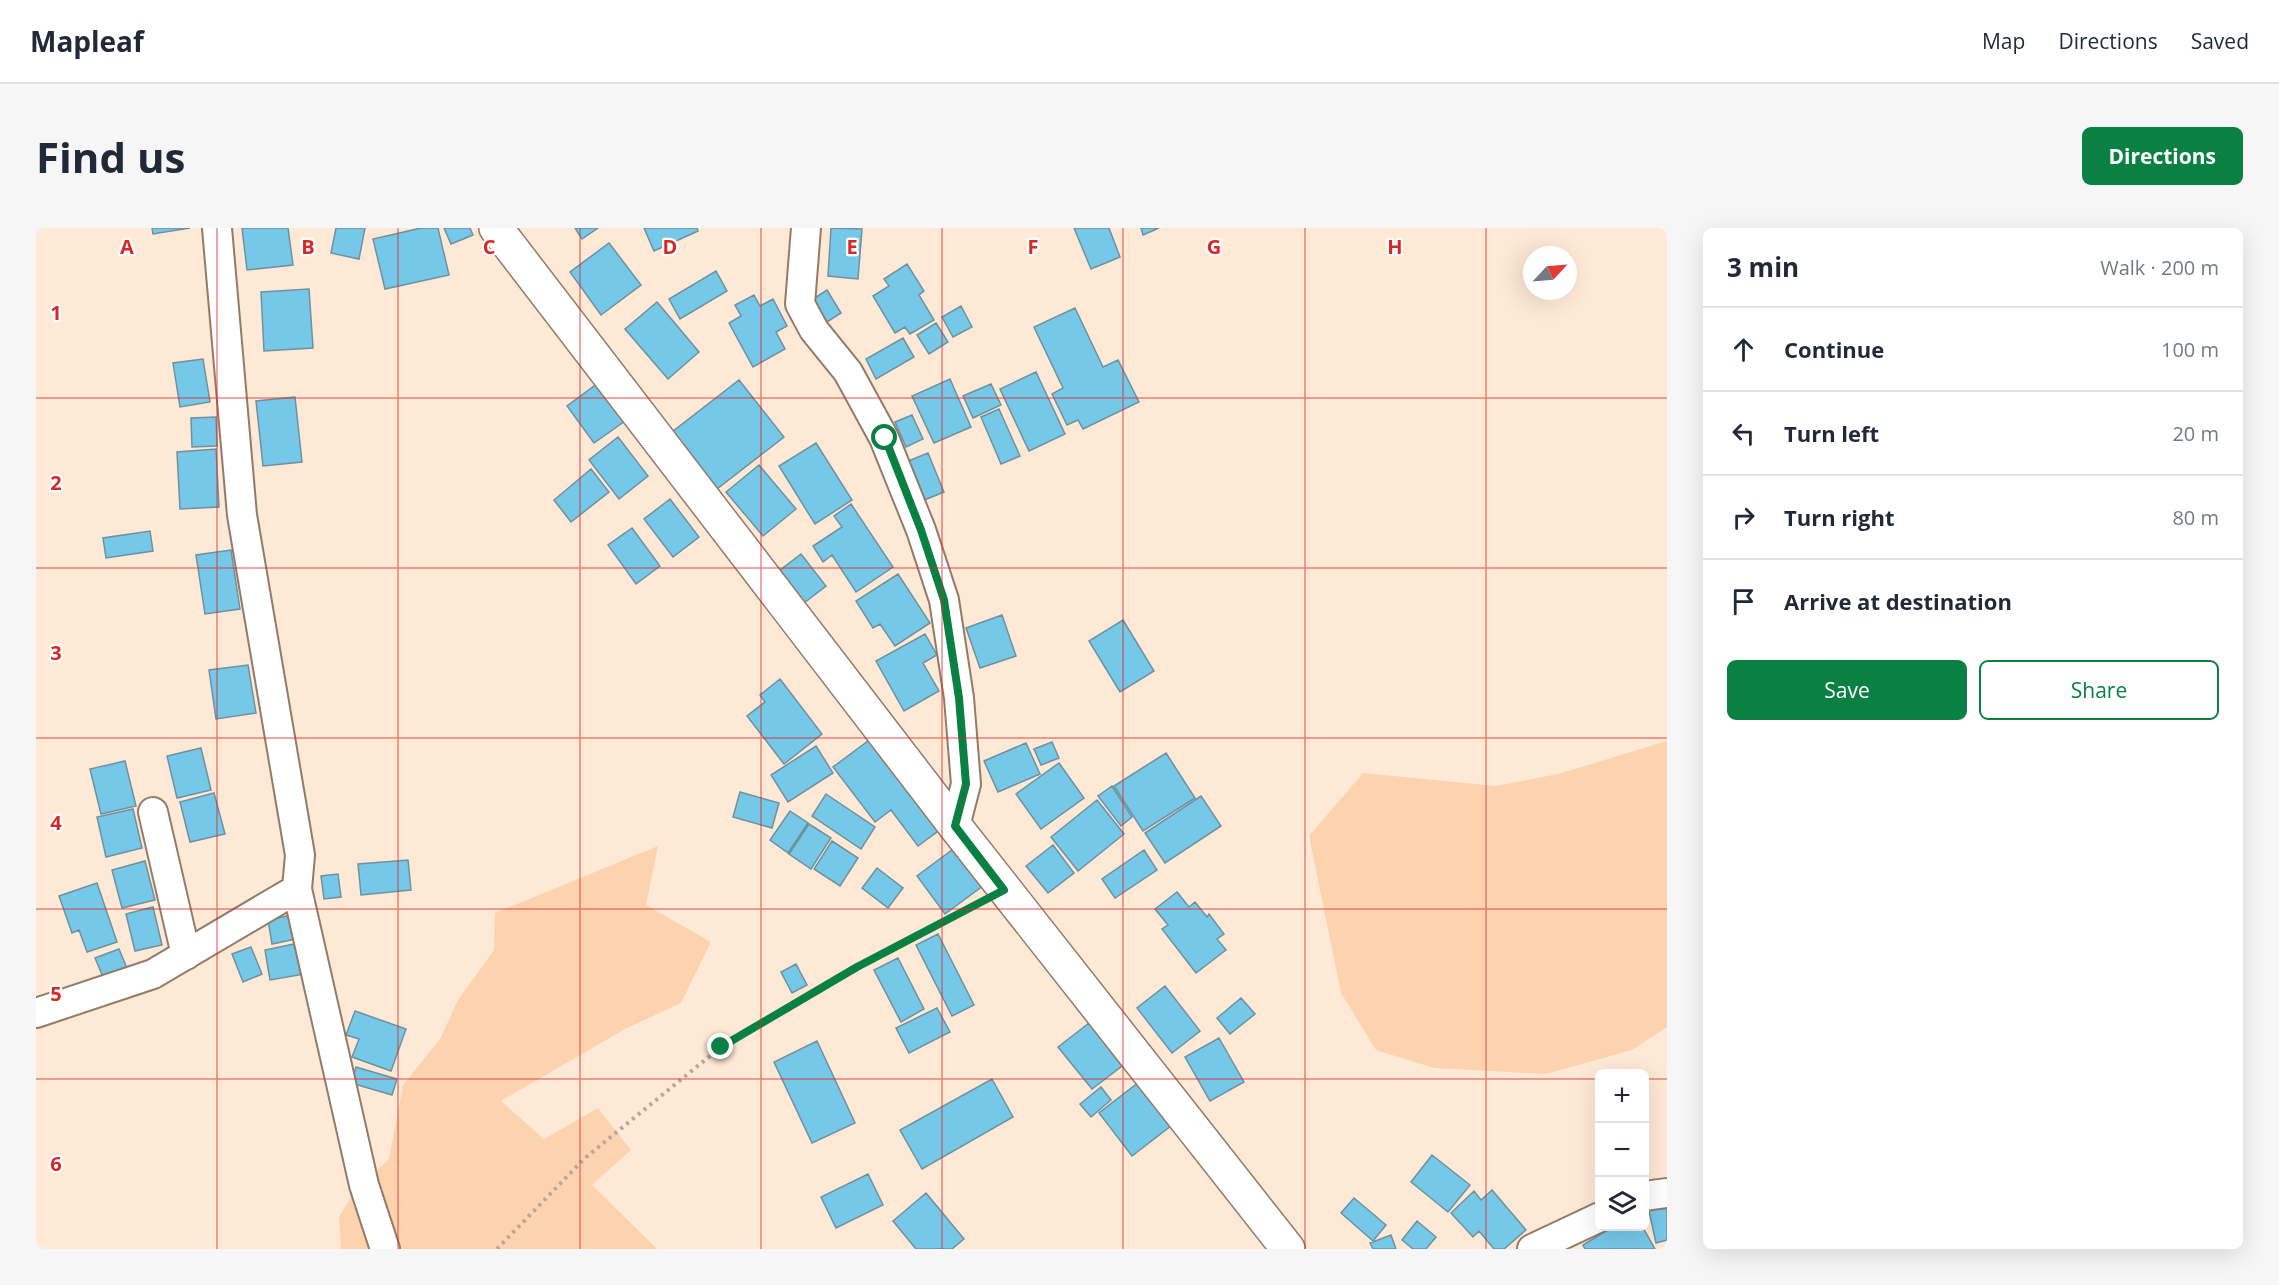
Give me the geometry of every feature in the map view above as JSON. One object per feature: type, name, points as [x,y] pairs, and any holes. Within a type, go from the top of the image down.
[{"type":"street","points":[[217,228],[242,515],[300,855],[297,889],[364,1185],[385,1249]]},
{"type":"street","points":[[496,228],[1004,890],[1288,1249]]},
{"type":"street","points":[[806,228],[800,304],[814,330],[848,372],[885,438],[921,530],[944,600],[959,698],[966,784],[955,826]]},
{"type":"street","points":[[153,812],[186,954]]},
{"type":"street","points":[[36,1013],[153,974],[297,889]]},
{"type":"street","points":[[1649,1195],[1667,1193]]},
{"type":"street","points":[[1532,1249],[1595,1219]]},
{"type":"path","points":[[497,1249],[585,1158],[721,1047],[857,967],[1004,890]]},
{"type":"shaded area","points":[[1667,741],[1667,1027],[1632,1050],[1546,1074],[1434,1068],[1376,1050],[1341,993],[1309,836],[1363,773],[1496,786],[1558,774]]},
{"type":"shaded area","points":[[658,846],[646,905],[711,942],[681,1003],[625,1029],[501,1101],[544,1139],[598,1108],[631,1150],[592,1185],[657,1249],[341,1249],[339,1217],[356,1189],[389,1159],[403,1085],[440,1039],[458,1000],[494,950],[495,913]]},
{"type":"building","points":[[152,228],[190,228],[153,234]]},
{"type":"building","points":[[242,228],[288,228],[293,265],[247,270]]},
{"type":"building","points":[[336,228],[365,228],[359,259],[331,253]]},
{"type":"building","points":[[421,228],[438,228],[449,275],[385,289],[373,239]]},
{"type":"building","points":[[444,228],[470,228],[473,235],[451,244]]},
{"type":"building","points":[[575,228],[598,228],[582,239]]},
{"type":"building","points":[[644,228],[697,228],[698,231],[654,251]]},
{"type":"building","points":[[831,228],[862,229],[858,279],[828,276]]},
{"type":"building","points":[[1074,228],[1109,228],[1120,257],[1091,269]]},
{"type":"building","points":[[1141,228],[1159,228],[1143,235]]},
{"type":"building","points":[[609,243],[641,285],[601,315],[570,272]]},
{"type":"building","points":[[907,264],[924,291],[919,295],[934,320],[910,334],[905,327],[895,333],[873,296],[889,286],[884,279]]},
{"type":"building","points":[[716,271],[727,291],[680,319],[669,299]]},
{"type":"building","points":[[309,289],[313,348],[264,351],[261,292]]},
{"type":"building","points":[[827,290],[841,313],[827,322],[813,299]]},
{"type":"building","points":[[754,295],[760,306],[773,299],[787,326],[776,332],[785,349],[753,367],[729,323],[741,316],[735,305]]},
{"type":"building","points":[[657,302],[699,352],[668,379],[625,329]]},
{"type":"building","points":[[961,306],[972,327],[953,337],[942,317]]},
{"type":"building","points":[[1075,308],[1103,367],[1118,360],[1139,402],[1083,429],[1078,420],[1067,425],[1052,394],[1063,388],[1034,327]]},
{"type":"building","points":[[936,323],[948,342],[929,354],[917,335]]},
{"type":"building","points":[[903,338],[914,357],[876,379],[866,359]]},
{"type":"building","points":[[203,359],[210,402],[180,407],[173,363]]},
{"type":"building","points":[[1036,372],[1065,434],[1029,451],[1000,389]]},
{"type":"building","points":[[950,379],[971,427],[934,443],[912,396]]},
{"type":"building","points":[[739,380],[784,437],[717,489],[672,432]]},
{"type":"building","points":[[598,383],[625,421],[594,443],[567,406]]},
{"type":"building","points":[[991,384],[1001,405],[973,418],[963,396]]},
{"type":"building","points":[[295,397],[302,462],[263,466],[256,401]]},
{"type":"building","points":[[999,409],[1020,456],[1001,464],[981,417]]},
{"type":"building","points":[[912,415],[923,439],[906,447],[895,422]]},
{"type":"building","points":[[216,417],[217,446],[192,447],[191,418]]},
{"type":"building","points":[[618,437],[648,476],[619,499],[589,460]]},
{"type":"building","points":[[816,443],[852,500],[815,524],[779,466]]},
{"type":"building","points":[[216,449],[219,507],[180,509],[177,452]]},
{"type":"building","points":[[928,453],[944,492],[922,501],[906,462]]},
{"type":"building","points":[[759,465],[796,509],[763,536],[726,492]]},
{"type":"building","points":[[591,469],[609,492],[571,522],[554,500]]},
{"type":"building","points":[[670,499],[699,537],[673,557],[644,519]]},
{"type":"building","points":[[851,504],[893,567],[856,592],[832,555],[823,562],[813,546],[842,527],[834,516]]},
{"type":"building","points":[[632,528],[660,566],[636,584],[608,545]]},
{"type":"building","points":[[150,531],[153,551],[106,558],[103,538]]},
{"type":"building","points":[[231,550],[240,609],[205,614],[196,555]]},
{"type":"building","points":[[801,554],[826,586],[804,603],[779,571]]},
{"type":"building","points":[[898,574],[930,623],[895,646],[880,624],[873,628],[856,601]]},
{"type":"building","points":[[1002,615],[1016,656],[980,668],[966,628]]},
{"type":"building","points":[[1123,620],[1154,671],[1120,692],[1089,641]]},
{"type":"building","points":[[925,634],[937,655],[923,663],[939,691],[904,711],[876,661]]},
{"type":"building","points":[[248,665],[256,713],[216,719],[209,670]]},
{"type":"building","points":[[780,679],[822,734],[784,764],[747,716],[765,702],[760,695]]},
{"type":"building","points":[[876,735],[945,826],[918,846],[891,810],[875,822],[833,767]]},
{"type":"building","points":[[1052,742],[1059,758],[1041,765],[1034,749]]},
{"type":"building","points":[[1026,743],[1040,774],[998,792],[984,761]]},
{"type":"building","points":[[816,746],[833,773],[788,802],[771,775]]},
{"type":"building","points":[[201,748],[211,790],[177,798],[167,756]]},
{"type":"building","points":[[1166,753],[1195,798],[1143,831],[1114,786]]},
{"type":"building","points":[[125,761],[136,806],[101,814],[90,769]]},
{"type":"building","points":[[1059,763],[1084,798],[1041,829],[1016,794]]},
{"type":"building","points":[[1112,786],[1132,817],[1121,826],[1098,796]]},
{"type":"building","points":[[740,792],[779,803],[772,828],[733,817]]},
{"type":"building","points":[[214,793],[225,834],[190,842],[180,802]]},
{"type":"building","points":[[826,794],[875,827],[861,849],[812,816]]},
{"type":"building","points":[[1201,796],[1221,826],[1165,863],[1145,833]]},
{"type":"building","points":[[1097,800],[1124,834],[1078,871],[1051,837]]},
{"type":"building","points":[[133,809],[142,848],[106,857],[97,817]]},
{"type":"building","points":[[790,811],[808,823],[788,853],[770,840]]},
{"type":"building","points":[[809,824],[831,838],[811,869],[789,854]]},
{"type":"building","points":[[832,841],[858,858],[840,886],[814,869]]},
{"type":"building","points":[[960,844],[988,882],[945,914],[917,876]]},
{"type":"building","points":[[1053,845],[1074,873],[1048,893],[1026,866]]},
{"type":"building","points":[[1144,850],[1157,870],[1115,898],[1102,879]]},
{"type":"building","points":[[408,860],[411,890],[361,895],[358,864]]},
{"type":"building","points":[[145,861],[155,900],[122,908],[112,870]]},
{"type":"building","points":[[877,868],[903,888],[888,908],[862,888]]},
{"type":"building","points":[[338,874],[341,897],[324,899],[321,876]]},
{"type":"building","points":[[97,883],[117,942],[87,952],[79,930],[72,933],[59,896]]},
{"type":"building","points":[[1177,892],[1189,907],[1195,902],[1207,917],[1209,914],[1224,934],[1217,939],[1226,950],[1196,973],[1162,929],[1168,925],[1155,909]]},
{"type":"building","points":[[153,907],[162,945],[135,951],[126,914]]},
{"type":"building","points":[[292,915],[296,939],[272,944],[268,920]]},
{"type":"building","points":[[938,934],[974,1005],[952,1016],[916,945]]},
{"type":"building","points":[[299,943],[305,974],[270,980],[265,950]]},
{"type":"building","points":[[251,947],[262,974],[243,982],[232,954]]},
{"type":"building","points":[[119,949],[127,968],[103,977],[95,958]]},
{"type":"building","points":[[898,958],[924,1009],[901,1022],[874,970]]},
{"type":"building","points":[[796,964],[807,985],[792,993],[781,972]]},
{"type":"building","points":[[1165,986],[1200,1031],[1172,1053],[1137,1008]]},
{"type":"building","points":[[1241,998],[1255,1014],[1230,1034],[1217,1018]]},
{"type":"building","points":[[937,1008],[950,1032],[909,1053],[896,1028]]},
{"type":"building","points":[[355,1011],[406,1029],[391,1071],[352,1057],[359,1039],[346,1035]]},
{"type":"building","points":[[1089,1023],[1097,1034],[1104,1029],[1118,1047],[1111,1052],[1122,1066],[1092,1089],[1058,1047]]},
{"type":"building","points":[[1219,1038],[1244,1082],[1210,1101],[1185,1057]]},
{"type":"building","points":[[817,1041],[855,1123],[812,1143],[774,1062]]},
{"type":"building","points":[[356,1067],[397,1079],[392,1095],[351,1083]]},
{"type":"building","points":[[992,1079],[1013,1117],[922,1169],[900,1130]]},
{"type":"building","points":[[1139,1082],[1172,1125],[1132,1156],[1099,1113]]},
{"type":"building","points":[[1101,1087],[1111,1100],[1091,1117],[1080,1104]]},
{"type":"building","points":[[1432,1155],[1470,1185],[1448,1212],[1411,1182]]},
{"type":"building","points":[[868,1174],[883,1205],[836,1228],[821,1197]]},
{"type":"building","points":[[1492,1190],[1526,1230],[1504,1249],[1494,1249],[1479,1231],[1473,1237],[1451,1213],[1474,1191],[1481,1200]]},
{"type":"building","points":[[926,1193],[964,1239],[952,1249],[916,1249],[893,1221]]},
{"type":"building","points":[[1354,1198],[1386,1225],[1373,1241],[1341,1213]]},
{"type":"building","points":[[1667,1206],[1667,1240],[1656,1243],[1649,1211]]},
{"type":"building","points":[[1417,1221],[1436,1237],[1426,1249],[1413,1249],[1402,1240]]},
{"type":"building","points":[[1606,1231],[1645,1231],[1655,1249],[1585,1249],[1583,1245]]},
{"type":"building","points":[[1391,1235],[1396,1249],[1373,1249],[1370,1243]]},
{"type":"route","points":[[721,1047],[857,967],[1004,890],[955,826],[966,784],[959,698],[944,600],[921,530],[885,438]]}]
